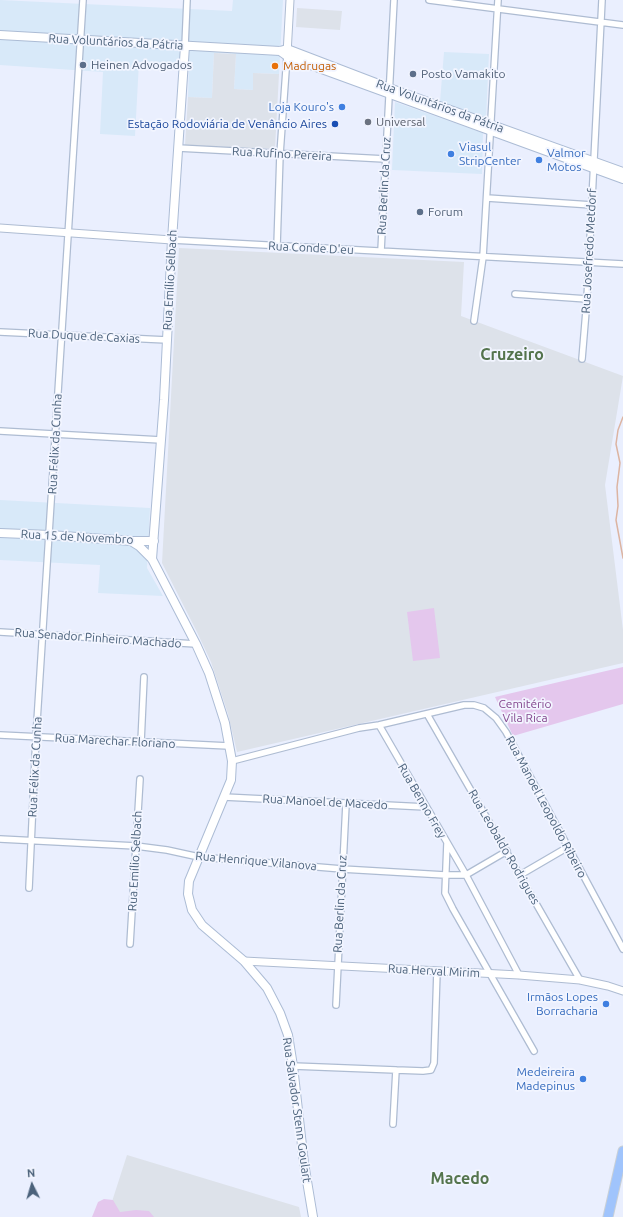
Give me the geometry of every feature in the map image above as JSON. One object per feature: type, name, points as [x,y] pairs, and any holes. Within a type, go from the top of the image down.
[{"type":"highway","points":[[608,1217],[623,1151]]},
{"type":"main road","name":"Rua Voluntários da Pátria","points":[[0,35],[285,52],[540,146],[594,165],[623,172]]},
{"type":"main road","name":"Rua Emílio Selbach","points":[[152,559],[161,440],[185,46]]},
{"type":"main road","name":"Rua Voluntários da Pátria","points":[[594,165],[623,179]]},
{"type":"main road","name":"Rua 15 de Novembro","points":[[0,533],[154,541]]},
{"type":"main road","name":"Rua Salvador Stenn Goulart","points":[[131,541],[139,546],[152,559],[196,644],[211,680],[225,723],[232,761],[231,780],[189,881],[188,894],[192,910],[202,925],[244,961],[267,988],[280,1013],[288,1035],[304,1163],[313,1217]]},
{"type":"street","name":"Rua Félix da Cunha","points":[[29,888],[36,737],[83,0]]},
{"type":"street","name":"Rua Emílio Selbach","points":[[185,46],[187,0]]},
{"type":"street","points":[[277,246],[285,52],[290,0]]},
{"type":"street","name":"Rua Berlin da Cruz","points":[[381,251],[394,0]]},
{"type":"street","points":[[429,0],[623,25]]},
{"type":"street","points":[[474,321],[483,257],[498,0]]},
{"type":"street","name":"Rua Josefredo Metdorf","points":[[582,359],[587,299],[602,0]]},
{"type":"street","name":"Rua Rufino Pereira","points":[[178,148],[385,159]]},
{"type":"street","points":[[487,198],[592,205]]},
{"type":"street","name":"Rua Conde D'eu","points":[[0,228],[172,240],[623,264]]},
{"type":"street","points":[[515,294],[587,299]]},
{"type":"street","name":"Rua Duque de Caxias","points":[[0,332],[167,340]]},
{"type":"street","points":[[0,431],[161,440]]},
{"type":"street","name":"Rua Senador Pinheiro Machado","points":[[0,632],[196,644]]},
{"type":"street","points":[[141,742],[144,677]]},
{"type":"street","name":"Rua Manoel Leopoldo Ribeiro","points":[[232,761],[359,728],[464,705],[474,705],[484,708],[496,718],[506,732],[623,949]]},
{"type":"street","name":"Rua Leobaldo Rodrigues","points":[[427,714],[580,980]]},
{"type":"street","name":"Rua Benno Frey","points":[[378,725],[447,843],[445,893],[452,909],[523,1035],[534,1051]]},
{"type":"street","name":"Rua Marechar Floriano","points":[[0,735],[229,746]]},
{"type":"street","name":"Rua Emílio Selbach","points":[[130,944],[140,779]]},
{"type":"street","name":"Rua Manoel de Macedo","points":[[224,797],[426,807]]},
{"type":"street","name":"Rua Berlin da Cruz","points":[[336,1005],[346,804]]},
{"type":"street","name":"Rua Henrique Vilanova","points":[[0,839],[136,846],[167,850],[199,857],[342,868],[466,875]]},
{"type":"street","points":[[447,843],[466,875],[519,975]]},
{"type":"street","points":[[520,875],[568,847]]},
{"type":"street","points":[[466,875],[507,851]]},
{"type":"street","name":"Rua Herval Mirim","points":[[244,961],[519,975],[580,980],[623,991]]},
{"type":"street","points":[[293,1066],[424,1071],[431,1070],[434,1063],[436,971]]},
{"type":"street","points":[[393,1124],[396,1070]]},
{"type":"shaded area","points":[[0,0],[232,11],[233,0],[283,0],[279,74],[254,73],[253,90],[234,89],[236,54],[214,53],[212,98],[188,97],[189,64],[139,62],[135,136],[100,134],[103,72],[0,65]]},
{"type":"shaded area","points":[[297,8],[342,11],[340,30],[296,27]]},
{"type":"shaded area","points":[[444,52],[489,54],[486,118],[440,102]]},
{"type":"shaded area","points":[[214,53],[236,54],[234,89],[253,90],[253,73],[279,74],[275,149],[185,145],[188,97],[212,98]]},
{"type":"shaded area","points":[[395,102],[483,133],[482,174],[392,170]]},
{"type":"shaded area","points":[[179,248],[464,262],[461,316],[623,376],[605,485],[623,630],[623,663],[237,752],[228,714],[211,662],[162,563]]},
{"type":"shaded area","points":[[0,500],[150,508],[147,568],[163,596],[98,593],[100,565],[0,560]]},
{"type":"shaded area","points":[[127,1155],[299,1207],[301,1217],[107,1217]]},
{"type":"green space","points":[[434,608],[440,658],[413,661],[407,612]]},
{"type":"green space","name":"Cemitério Vila Rica","points":[[623,667],[623,704],[513,736],[495,697]]},
{"type":"green space","points":[[104,1199],[113,1200],[120,1212],[136,1210],[149,1211],[154,1217],[92,1217],[98,1202]]},
{"type":"waterway","points":[[623,417],[618,430],[616,444],[620,463],[617,487],[618,506],[616,520],[623,558]]},
{"type":"place","name":"Heinen Advogados","points":[[83,65]]},
{"type":"place","name":"Madrugas","points":[[275,66]]},
{"type":"place","name":"Posto Vamakito","points":[[413,74]]},
{"type":"place","name":"Loja Kouro's","points":[[342,107]]},
{"type":"place","name":"Universal","points":[[368,122]]},
{"type":"place","name":"Estação Rodoviária de Venâncio Aires","points":[[335,124]]},
{"type":"place","name":"Viasul StripCenter","points":[[451,154]]},
{"type":"place","name":"Valmor Motos","points":[[539,160]]},
{"type":"place","name":"Forum","points":[[420,212]]},
{"type":"place","name":"Irmãos Lopes Borracharia","points":[[606,1004]]},
{"type":"place","name":"Medeireira Madepinus","points":[[583,1079]]},
{"type":"district","name":"Cruzeiro","points":[[512,355]]},
{"type":"district","name":"Macedo","points":[[460,1179]]}]
